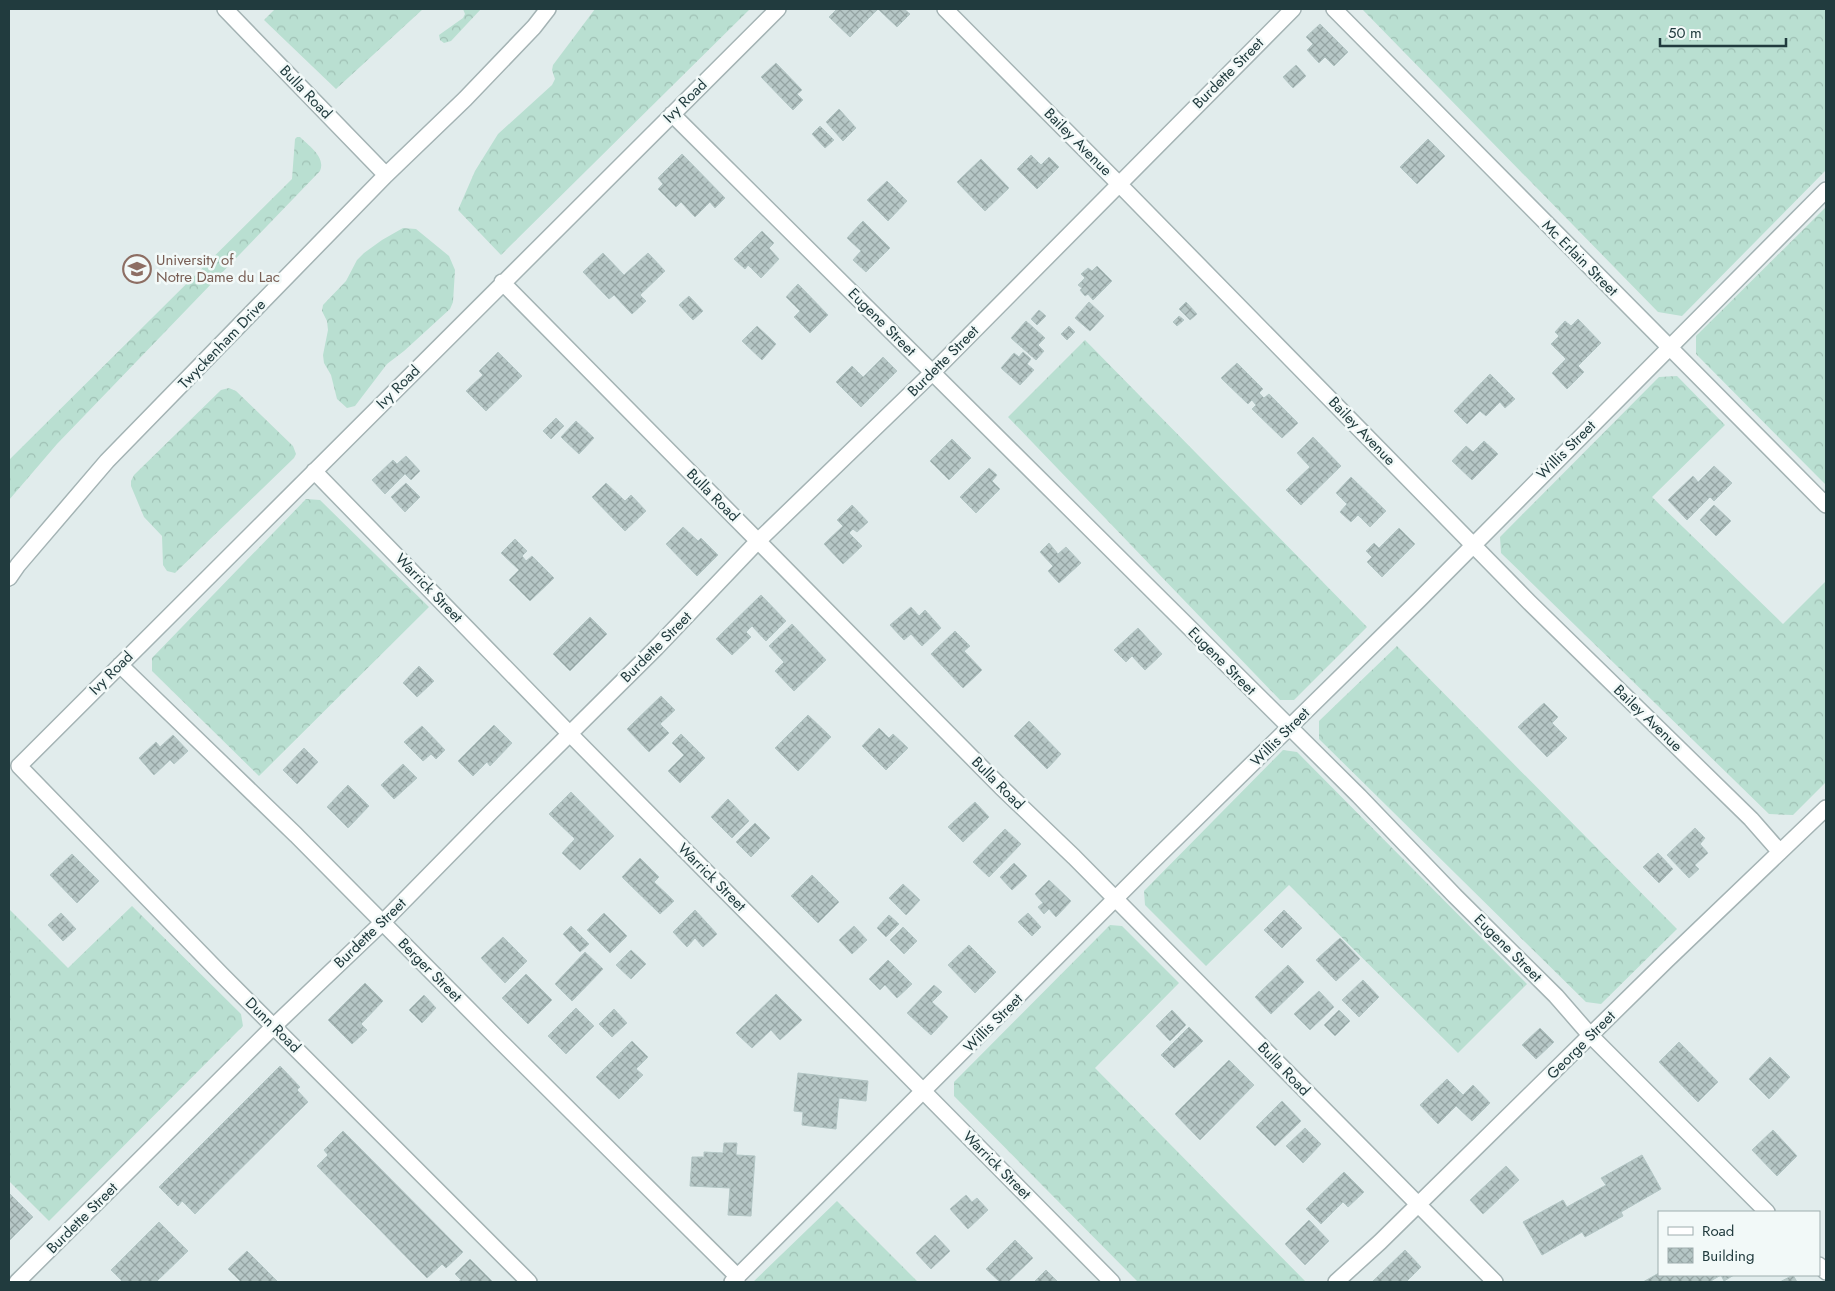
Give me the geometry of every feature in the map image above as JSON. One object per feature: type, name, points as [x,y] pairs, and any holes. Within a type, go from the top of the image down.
[{"type":"street","name":"Bulla Road","points":[[225,9],[386,175]]},
{"type":"street","name":"Twyckenham Drive","points":[[9,578],[107,461],[386,175],[471,93],[534,27],[548,9]]},
{"type":"street","name":"Ivy Road","points":[[14,767],[120,665],[502,282],[778,9]]},
{"type":"street","name":"Bailey Avenue","points":[[945,9],[1120,184],[1529,602],[1752,819],[1780,852]]},
{"type":"street","name":"Burdette Street","points":[[17,1282],[274,1026],[383,922],[662,642],[759,540],[933,372],[985,317],[1120,184],[1292,9]]},
{"type":"street","name":"Mc Erlain Street","points":[[1334,9],[1826,506]]},
{"type":"street","name":"Eugene Street","points":[[672,114],[1524,963],[1590,1035],[1766,1211]]},
{"type":"street","name":"Willis Street","points":[[735,1279],[925,1092],[1826,190]]},
{"type":"street","name":"Bulla Road","points":[[502,282],[1495,1282]]},
{"type":"street","name":"Warrick Street","points":[[314,471],[1112,1282]]},
{"type":"street","name":"Berger Street","points":[[120,665],[289,828],[735,1279]]},
{"type":"street","name":"Dunn Road","points":[[14,767],[529,1282]]},
{"type":"street","name":"George Street","points":[[1336,1282],[1418,1205],[1666,960],[1826,808]]},
{"type":"green space","points":[[275,9],[423,9],[336,89],[264,20]]},
{"type":"green space","points":[[463,9],[481,9],[451,41],[444,43],[440,40],[439,35],[463,18],[465,14]]},
{"type":"green space","points":[[595,9],[750,9],[501,255],[458,210],[475,171],[498,134],[552,85],[555,79],[552,70],[553,65]]},
{"type":"green space","points":[[1362,9],[1826,9],[1826,170],[1682,316],[1658,312]]},
{"type":"green space","points":[[300,137],[319,156],[321,161],[320,171],[57,444],[9,500],[9,460],[292,179],[295,139]]},
{"type":"green space","points":[[1826,207],[1826,485],[1696,354],[1696,336]]},
{"type":"green space","points":[[403,228],[416,229],[449,256],[455,270],[453,302],[450,309],[387,364],[355,406],[347,408],[337,399],[331,375],[324,363],[323,355],[328,330],[327,321],[322,311],[323,305],[346,281],[357,260],[364,253]]},
{"type":"green space","points":[[1085,340],[1367,627],[1294,700],[1280,700],[1008,417]]},
{"type":"green space","points":[[1677,376],[1725,425],[1652,497],[1783,624],[1826,581],[1826,782],[1793,815],[1769,814],[1501,553],[1500,537],[1659,377]]},
{"type":"green space","points":[[229,388],[236,391],[293,446],[296,454],[175,573],[167,571],[163,565],[162,536],[144,517],[131,486],[131,481],[134,475],[221,390]]},
{"type":"green space","points":[[306,499],[320,500],[429,607],[259,776],[152,671],[152,658]]},
{"type":"green space","points":[[1397,646],[1677,929],[1601,1004],[1586,1002],[1319,739],[1319,721]]},
{"type":"green space","points":[[1283,750],[1297,752],[1527,984],[1458,1053],[1289,885],[1206,966],[1145,905],[1144,891]]},
{"type":"green space","points":[[132,906],[241,1014],[243,1026],[49,1221],[9,1181],[9,909],[68,968]]},
{"type":"green space","points":[[1110,925],[1122,926],[1179,983],[1095,1068],[1306,1282],[1138,1282],[954,1096],[954,1082]]},
{"type":"green space","points":[[837,1201],[918,1282],[753,1282]]},
{"type":"building","points":[[837,9],[878,9],[850,37],[829,17]]},
{"type":"building","points":[[878,9],[904,9],[910,14],[897,27]]},
{"type":"building","points":[[1320,24],[1348,52],[1334,66],[1325,57],[1319,63],[1307,50],[1313,44],[1306,37]]},
{"type":"building","points":[[776,63],[802,90],[797,94],[803,100],[793,110],[761,77]]},
{"type":"building","points":[[1296,65],[1306,76],[1293,88],[1283,77]]},
{"type":"building","points":[[839,109],[856,128],[843,141],[826,122]]},
{"type":"building","points":[[820,126],[834,140],[825,148],[812,134]]},
{"type":"building","points":[[1428,139],[1445,156],[1417,184],[1400,167]]},
{"type":"building","points":[[682,154],[725,198],[715,208],[710,202],[695,217],[681,202],[676,207],[658,189],[663,184],[658,178]]},
{"type":"building","points":[[1031,155],[1041,165],[1049,157],[1059,167],[1037,189],[1017,169]]},
{"type":"building","points":[[981,159],[1009,188],[985,211],[957,182]]},
{"type":"building","points":[[887,181],[907,201],[888,221],[867,200]]},
{"type":"building","points":[[863,221],[890,248],[866,272],[853,260],[861,251],[847,238]]},
{"type":"building","points":[[762,231],[774,243],[769,248],[779,259],[761,278],[748,265],[745,269],[734,259]]},
{"type":"building","points":[[603,253],[624,275],[648,253],[665,271],[640,295],[646,301],[632,314],[614,295],[609,299],[583,272]]},
{"type":"building","points":[[1097,266],[1112,281],[1093,300],[1088,294],[1085,296],[1080,290],[1082,288],[1078,285],[1085,278],[1081,274],[1088,268],[1092,271]]},
{"type":"building","points":[[798,284],[828,315],[810,333],[794,317],[800,311],[786,297]]},
{"type":"building","points":[[689,296],[703,311],[693,320],[679,305]]},
{"type":"building","points":[[1089,302],[1104,316],[1090,331],[1075,318]]},
{"type":"building","points":[[1186,302],[1197,314],[1190,320],[1179,309]]},
{"type":"building","points":[[1039,310],[1046,316],[1037,325],[1031,319]]},
{"type":"building","points":[[1179,316],[1184,320],[1177,326],[1173,322]]},
{"type":"building","points":[[1578,319],[1601,343],[1578,366],[1584,372],[1567,389],[1552,373],[1566,359],[1551,344],[1559,336],[1555,332],[1565,321],[1571,326]]},
{"type":"building","points":[[1026,321],[1045,338],[1038,345],[1044,351],[1036,360],[1011,338]]},
{"type":"building","points":[[757,326],[776,344],[762,360],[742,341]]},
{"type":"building","points":[[1069,326],[1075,332],[1067,340],[1061,334]]},
{"type":"building","points":[[498,352],[522,376],[486,411],[466,391],[483,375],[479,371]]},
{"type":"building","points":[[1023,352],[1031,359],[1027,364],[1034,370],[1020,385],[1001,368],[1014,353],[1019,357]]},
{"type":"building","points":[[883,357],[897,371],[861,407],[836,382],[852,366],[863,377]]},
{"type":"building","points":[[1237,363],[1263,389],[1259,393],[1264,398],[1269,394],[1298,423],[1282,438],[1252,409],[1256,405],[1252,400],[1248,404],[1221,378]]},
{"type":"building","points":[[1490,374],[1515,399],[1505,408],[1500,402],[1486,416],[1480,411],[1467,424],[1454,411]]},
{"type":"building","points":[[556,418],[564,426],[551,439],[543,431]]},
{"type":"building","points":[[576,421],[594,438],[579,454],[561,437]]},
{"type":"building","points":[[1313,437],[1341,466],[1301,505],[1286,490],[1310,467],[1297,453]]},
{"type":"building","points":[[952,439],[971,458],[949,480],[930,461]]},
{"type":"building","points":[[1484,441],[1498,454],[1472,480],[1452,461],[1466,446],[1473,452]]},
{"type":"building","points":[[406,456],[420,471],[411,480],[405,474],[385,494],[372,480],[393,460],[397,464]]},
{"type":"building","points":[[1714,466],[1732,483],[1714,501],[1710,497],[1687,520],[1668,500],[1693,476],[1698,482]]},
{"type":"building","points":[[989,468],[997,475],[992,481],[1000,489],[976,513],[960,497]]},
{"type":"building","points":[[1351,477],[1386,511],[1370,527],[1358,515],[1351,522],[1340,512],[1347,504],[1336,493]]},
{"type":"building","points":[[406,483],[420,497],[405,512],[391,497]]},
{"type":"building","points":[[606,483],[625,501],[631,495],[646,511],[625,531],[592,497]]},
{"type":"building","points":[[852,505],[868,522],[857,532],[853,529],[849,533],[862,546],[843,564],[824,544],[843,526],[837,520]]},
{"type":"building","points":[[1714,505],[1731,521],[1716,536],[1700,520]]},
{"type":"building","points":[[683,527],[698,541],[701,538],[718,555],[697,576],[666,544]]},
{"type":"building","points":[[1399,528],[1415,544],[1382,577],[1367,562],[1372,557],[1366,551],[1374,543],[1379,548]]},
{"type":"building","points":[[515,539],[527,551],[522,556],[526,561],[532,556],[554,578],[530,601],[509,580],[519,570],[501,553]]},
{"type":"building","points":[[1049,543],[1058,554],[1066,547],[1081,563],[1059,583],[1048,571],[1053,566],[1040,552]]},
{"type":"building","points":[[761,595],[786,621],[766,641],[752,626],[746,632],[751,637],[732,655],[716,639]]},
{"type":"building","points":[[911,607],[919,616],[925,610],[941,628],[922,646],[911,634],[904,640],[890,625]]},
{"type":"building","points":[[590,617],[607,634],[570,671],[553,654]]},
{"type":"building","points":[[792,624],[826,660],[794,691],[775,671],[784,662],[769,646]]},
{"type":"building","points":[[1138,628],[1162,654],[1145,670],[1132,656],[1126,662],[1114,650]]},
{"type":"building","points":[[955,631],[970,646],[964,651],[982,670],[963,688],[931,654]]},
{"type":"building","points":[[419,666],[434,681],[417,697],[403,683]]},
{"type":"building","points":[[661,696],[675,710],[660,724],[669,733],[649,752],[627,729]]},
{"type":"building","points":[[1544,703],[1558,717],[1552,723],[1567,738],[1547,757],[1518,727]]},
{"type":"building","points":[[808,715],[831,737],[798,771],[775,748]]},
{"type":"building","points":[[1029,721],[1061,754],[1047,769],[1014,736]]},
{"type":"building","points":[[494,725],[512,743],[490,766],[487,762],[473,776],[458,761]]},
{"type":"building","points":[[422,726],[445,750],[436,759],[431,754],[423,761],[404,742]]},
{"type":"building","points":[[879,728],[889,738],[893,734],[908,748],[886,770],[862,746]]},
{"type":"building","points":[[681,734],[705,758],[680,783],[668,771],[684,755],[672,743]]},
{"type":"building","points":[[173,735],[188,751],[174,764],[170,760],[154,775],[139,758],[156,742],[160,747]]},
{"type":"building","points":[[304,748],[318,762],[297,784],[283,770]]},
{"type":"building","points":[[403,764],[417,778],[394,799],[381,785]]},
{"type":"building","points":[[348,785],[369,806],[348,828],[327,807]]},
{"type":"building","points":[[571,792],[614,836],[580,870],[562,853],[575,839],[549,814]]},
{"type":"building","points":[[728,799],[749,821],[732,838],[711,817]]},
{"type":"building","points":[[975,802],[989,817],[963,842],[948,827]]},
{"type":"building","points":[[755,823],[770,838],[751,857],[736,842]]},
{"type":"building","points":[[1695,828],[1705,838],[1700,844],[1708,853],[1695,865],[1699,869],[1689,878],[1667,855]]},
{"type":"building","points":[[1005,829],[1021,844],[989,877],[973,862]]},
{"type":"building","points":[[1658,853],[1673,869],[1659,883],[1643,867]]},
{"type":"building","points":[[72,854],[99,881],[77,903],[50,875]]},
{"type":"building","points":[[640,858],[659,877],[654,882],[674,901],[660,914],[622,877]]},
{"type":"building","points":[[1014,863],[1027,876],[1012,890],[1000,877]]},
{"type":"building","points":[[812,875],[839,902],[818,923],[791,896]]},
{"type":"building","points":[[1049,880],[1071,901],[1056,917],[1049,909],[1044,914],[1038,907],[1043,903],[1035,894]]},
{"type":"building","points":[[903,884],[920,900],[906,915],[889,898]]},
{"type":"building","points":[[695,910],[717,934],[703,947],[695,938],[687,947],[673,932]]},
{"type":"building","points":[[1284,910],[1302,928],[1282,948],[1264,930]]},
{"type":"building","points":[[61,913],[76,929],[63,941],[48,925]]},
{"type":"building","points":[[604,913],[627,936],[610,953],[587,930]]},
{"type":"building","points":[[1028,913],[1041,927],[1032,936],[1018,922]]},
{"type":"building","points":[[889,915],[899,924],[886,937],[877,928]]},
{"type":"building","points":[[571,926],[589,944],[580,952],[563,934]]},
{"type":"building","points":[[854,926],[867,940],[852,954],[839,940]]},
{"type":"building","points":[[903,927],[917,941],[904,954],[890,940]]},
{"type":"building","points":[[503,937],[527,961],[505,983],[481,958]]},
{"type":"building","points":[[1340,938],[1360,959],[1336,981],[1316,960]]},
{"type":"building","points":[[969,945],[996,972],[975,993],[948,965]]},
{"type":"building","points":[[631,950],[646,964],[631,979],[616,965]]},
{"type":"building","points":[[585,952],[603,969],[572,1001],[555,984]]},
{"type":"building","points":[[888,960],[912,984],[897,998],[885,985],[880,990],[869,979]]},
{"type":"building","points":[[1288,965],[1304,982],[1271,1014],[1255,997]]},
{"type":"building","points":[[526,974],[552,1000],[528,1024],[502,998]]},
{"type":"building","points":[[1363,980],[1379,997],[1359,1017],[1342,1000]]},
{"type":"building","points":[[365,983],[383,1001],[361,1024],[367,1030],[352,1044],[328,1020]]},
{"type":"building","points":[[934,985],[942,992],[932,1002],[948,1017],[931,1035],[907,1013]]},
{"type":"building","points":[[1319,991],[1334,1007],[1310,1030],[1294,1014]]},
{"type":"building","points":[[776,994],[802,1020],[780,1040],[771,1030],[752,1048],[736,1033]]},
{"type":"building","points":[[424,995],[436,1008],[422,1023],[409,1010]]},
{"type":"building","points":[[576,1008],[594,1026],[566,1054],[548,1036]]},
{"type":"building","points":[[614,1009],[627,1023],[612,1037],[599,1024]]},
{"type":"building","points":[[1172,1010],[1186,1025],[1170,1041],[1156,1026]]},
{"type":"building","points":[[1339,1010],[1350,1021],[1335,1036],[1324,1025]]},
{"type":"building","points":[[1189,1027],[1203,1041],[1174,1068],[1161,1055]]},
{"type":"building","points":[[1540,1028],[1554,1042],[1536,1059],[1522,1045]]},
{"type":"building","points":[[632,1041],[648,1057],[636,1069],[643,1075],[619,1099],[596,1077]]},
{"type":"building","points":[[1679,1042],[1718,1082],[1698,1102],[1659,1062]]},
{"type":"building","points":[[1770,1057],[1790,1077],[1769,1099],[1749,1079]]},
{"type":"building","points":[[1229,1060],[1254,1085],[1200,1140],[1175,1114]]},
{"type":"building","points":[[280,1066],[300,1087],[297,1090],[308,1102],[195,1214],[182,1201],[178,1206],[159,1187]]},
{"type":"building","points":[[798,1073],[868,1081],[866,1101],[839,1098],[836,1129],[802,1125],[803,1112],[794,1111]]},
{"type":"building","points":[[1447,1079],[1463,1095],[1473,1085],[1490,1103],[1472,1121],[1456,1106],[1438,1124],[1420,1105]]},
{"type":"building","points":[[1282,1101],[1301,1121],[1275,1146],[1256,1127]]},
{"type":"building","points":[[1305,1128],[1321,1144],[1303,1163],[1286,1146]]},
{"type":"building","points":[[1773,1130],[1797,1156],[1777,1176],[1752,1150]]},
{"type":"building","points":[[343,1131],[463,1252],[446,1268],[442,1264],[427,1278],[317,1166],[328,1155],[324,1150]]},
{"type":"building","points":[[724,1143],[737,1143],[736,1155],[755,1156],[751,1216],[728,1215],[730,1188],[690,1186],[692,1157],[704,1157],[704,1152],[723,1153]]},
{"type":"building","points":[[1642,1155],[1661,1189],[1621,1212],[1623,1216],[1585,1237],[1582,1232],[1542,1255],[1523,1222],[1563,1200],[1567,1207],[1606,1185],[1601,1178]]},
{"type":"building","points":[[1506,1166],[1519,1180],[1483,1214],[1470,1200]]},
{"type":"building","points":[[1344,1172],[1364,1192],[1348,1207],[1343,1202],[1321,1224],[1306,1209]]},
{"type":"building","points":[[9,1193],[33,1217],[9,1241]]},
{"type":"building","points":[[966,1195],[972,1202],[977,1198],[988,1210],[968,1229],[950,1209]]},
{"type":"building","points":[[1309,1220],[1329,1241],[1305,1265],[1285,1244]]},
{"type":"building","points":[[159,1222],[188,1251],[156,1282],[123,1282],[111,1270]]},
{"type":"building","points":[[935,1235],[950,1251],[931,1269],[916,1253]]},
{"type":"building","points":[[1015,1240],[1033,1258],[1008,1282],[1000,1282],[986,1269]]},
{"type":"building","points":[[1405,1250],[1421,1267],[1406,1282],[1373,1281]]},
{"type":"building","points":[[247,1251],[278,1282],[241,1282],[228,1269]]},
{"type":"building","points":[[470,1259],[493,1282],[458,1282],[461,1280],[455,1274]]},
{"type":"building","points":[[1046,1270],[1058,1282],[1034,1282]]},
{"type":"building","points":[[1658,1274],[1658,1276],[1719,1276],[1709,1282],[1643,1282]]},
{"type":"building","points":[[1722,1276],[1732,1276],[1724,1281]]},
{"type":"building","points":[[1794,1276],[1797,1282],[1780,1282]]},
{"type":"place","name":"University of Notre Dame du Lac","points":[[137,269]]}]
